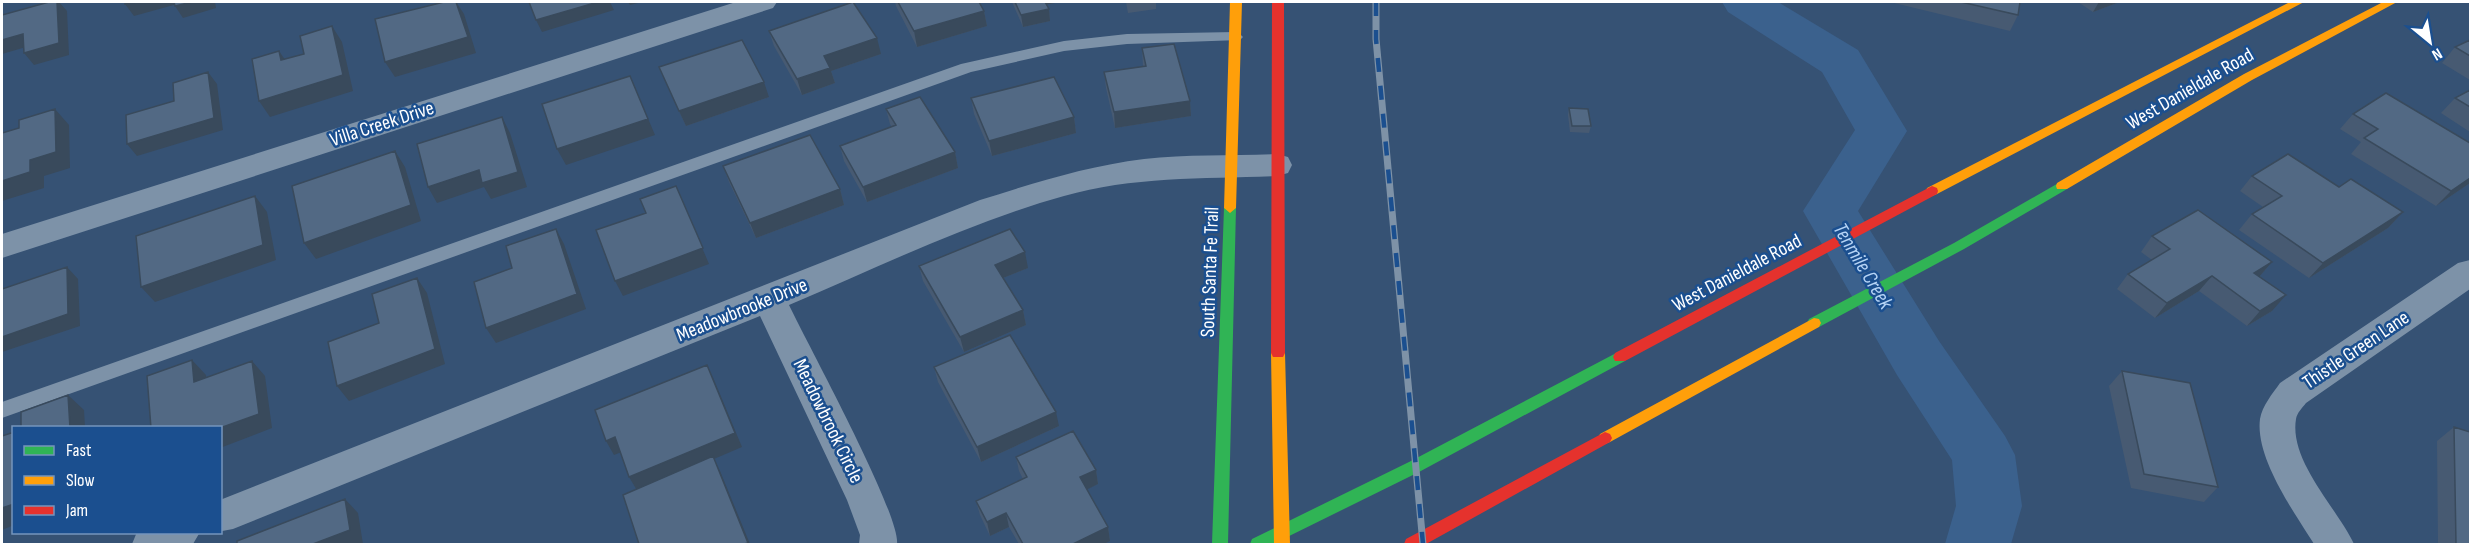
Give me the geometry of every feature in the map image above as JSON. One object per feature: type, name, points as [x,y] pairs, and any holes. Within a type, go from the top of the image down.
[{"type":"main road","name":"South Santa Fe Trail","points":[[1220,544],[1233,167],[1240,36],[1236,2]]},
{"type":"main road","points":[[1278,2],[1272,36],[1277,165],[1277,320],[1283,539]]},
{"type":"main road","name":"West Danieldale Road","points":[[1258,544],[1283,539],[1913,201],[2298,2]]},
{"type":"main road","name":"West Danieldale Road","points":[[1412,544],[1800,330],[1959,246],[2248,77],[2391,2]]},
{"type":"main road","points":[[2206,49],[2248,77]]},
{"type":"street","name":"Villa Creek Drive","points":[[2,246],[763,2]]},
{"type":"street","name":"Meadowbrooke Drive","points":[[222,516],[769,299],[991,208],[1062,184],[1146,170],[1277,165]]},
{"type":"street","name":"Thistle Green Lane","points":[[2335,544],[2296,479],[2279,441],[2278,415],[2293,393],[2470,272]]},
{"type":"street","name":"Meadowbrook Circle","points":[[769,299],[866,500],[879,535],[878,544]]},
{"type":"street","points":[[151,544],[176,534]]},
{"type":"lane","points":[[2,410],[967,68],[1064,46],[1127,39],[1240,36]]},
{"type":"building","points":[[49,2],[57,2],[59,43],[24,53],[23,34],[2,40],[2,15]]},
{"type":"building","points":[[174,2],[192,2],[175,6]]},
{"type":"building","points":[[444,2],[456,2],[468,37],[385,62],[375,19]]},
{"type":"building","points":[[529,2],[598,2],[536,20]]},
{"type":"building","points":[[853,2],[877,38],[824,56],[830,68],[797,79],[769,31]]},
{"type":"building","points":[[898,2],[979,2],[984,11],[914,31]]},
{"type":"building","points":[[1015,2],[1045,2],[1049,9],[1021,15]]},
{"type":"building","points":[[1961,2],[2020,2],[2018,15]]},
{"type":"building","points":[[332,26],[343,75],[259,101],[252,59],[279,51],[281,60],[304,54],[300,36]]},
{"type":"building","points":[[742,40],[764,82],[679,111],[659,67]]},
{"type":"building","points":[[2470,40],[2470,56],[2455,47]]},
{"type":"building","points":[[1174,44],[1190,101],[1114,112],[1104,72],[1146,66],[1142,48]]},
{"type":"building","points":[[208,72],[214,118],[127,144],[126,115],[174,101],[173,83]]},
{"type":"building","points":[[630,76],[648,119],[557,149],[542,104]]},
{"type":"building","points":[[1054,77],[1074,117],[989,141],[971,98]]},
{"type":"building","points":[[2470,90],[2470,107],[2455,98]]},
{"type":"building","points":[[2386,93],[2470,143],[2470,178],[2451,191],[2364,138],[2378,129],[2353,114]]},
{"type":"building","points":[[920,97],[955,152],[863,187],[840,146],[896,125],[886,109]]},
{"type":"building","points":[[1569,108],[1588,109],[1591,126],[1572,126]]},
{"type":"building","points":[[55,109],[56,152],[30,160],[30,172],[2,181],[2,133],[19,128],[19,120]]},
{"type":"building","points":[[502,117],[518,172],[482,183],[479,170],[428,187],[417,144]]},
{"type":"building","points":[[810,135],[840,189],[750,223],[723,166]]},
{"type":"building","points":[[395,151],[411,205],[304,243],[292,186]]},
{"type":"building","points":[[2288,154],[2339,187],[2351,179],[2403,212],[2323,263],[2252,214],[2282,196],[2252,176]]},
{"type":"building","points":[[676,186],[703,248],[615,281],[596,230],[646,213],[640,199]]},
{"type":"building","points":[[255,196],[263,245],[141,287],[136,236]]},
{"type":"building","points":[[2198,210],[2272,262],[2254,273],[2286,295],[2260,311],[2212,276],[2167,303],[2128,274],[2170,249],[2152,236]]},
{"type":"building","points":[[556,229],[577,294],[486,328],[474,282],[512,268],[506,246]]},
{"type":"building","points":[[1010,229],[1025,252],[995,265],[1023,310],[960,337],[919,266]]},
{"type":"building","points":[[67,267],[68,314],[2,337],[2,289]]},
{"type":"building","points":[[417,278],[435,349],[337,386],[328,342],[379,323],[372,294]]},
{"type":"building","points":[[1010,335],[1056,412],[977,447],[934,367]]},
{"type":"building","points":[[192,360],[194,382],[252,361],[259,414],[222,427],[151,426],[147,376]]},
{"type":"building","points":[[707,365],[735,433],[629,477],[615,437],[606,441],[595,410]]},
{"type":"building","points":[[2122,371],[2190,383],[2218,487],[2144,474]]},
{"type":"building","points":[[68,395],[70,426],[21,426],[21,412]]},
{"type":"building","points":[[2454,427],[2470,432],[2470,544],[2456,544]]},
{"type":"building","points":[[1073,431],[1096,470],[1080,477],[1108,527],[1073,544],[1023,544],[1006,513],[987,522],[976,501],[1027,477],[1016,457]]},
{"type":"building","points":[[12,433],[12,505],[2,508],[2,436]]},
{"type":"building","points":[[713,456],[748,543],[639,544],[623,495]]},
{"type":"building","points":[[345,499],[350,530],[313,544],[237,544],[237,541]]},
{"type":"waterway","name":"Tenmile Creek","points":[[1745,2],[1841,61],[1881,131],[1830,211],[1918,358],[1983,455],[1989,506],[1978,544]]},
{"type":"railway","points":[[1376,2],[1376,39],[1423,544]]},
{"type":"traffic: fast","points":[[1814,323],[1959,246],[2062,186]]},
{"type":"traffic: fast","points":[[1220,544],[1230,208]]},
{"type":"traffic: fast","points":[[1258,544],[1414,467],[1620,357]]},
{"type":"traffic: slow","points":[[1230,208],[1236,2]]},
{"type":"traffic: slow","points":[[1932,191],[2298,2]]},
{"type":"traffic: slow","points":[[2062,186],[2248,77],[2391,2]]},
{"type":"traffic: slow","points":[[1605,438],[1814,323]]},
{"type":"traffic: slow","points":[[1278,353],[1282,544]]},
{"type":"traffic: jam","points":[[1278,2],[1278,353]]},
{"type":"traffic: jam","points":[[1620,357],[1932,191]]},
{"type":"traffic: jam","points":[[1412,544],[1605,438]]}]
